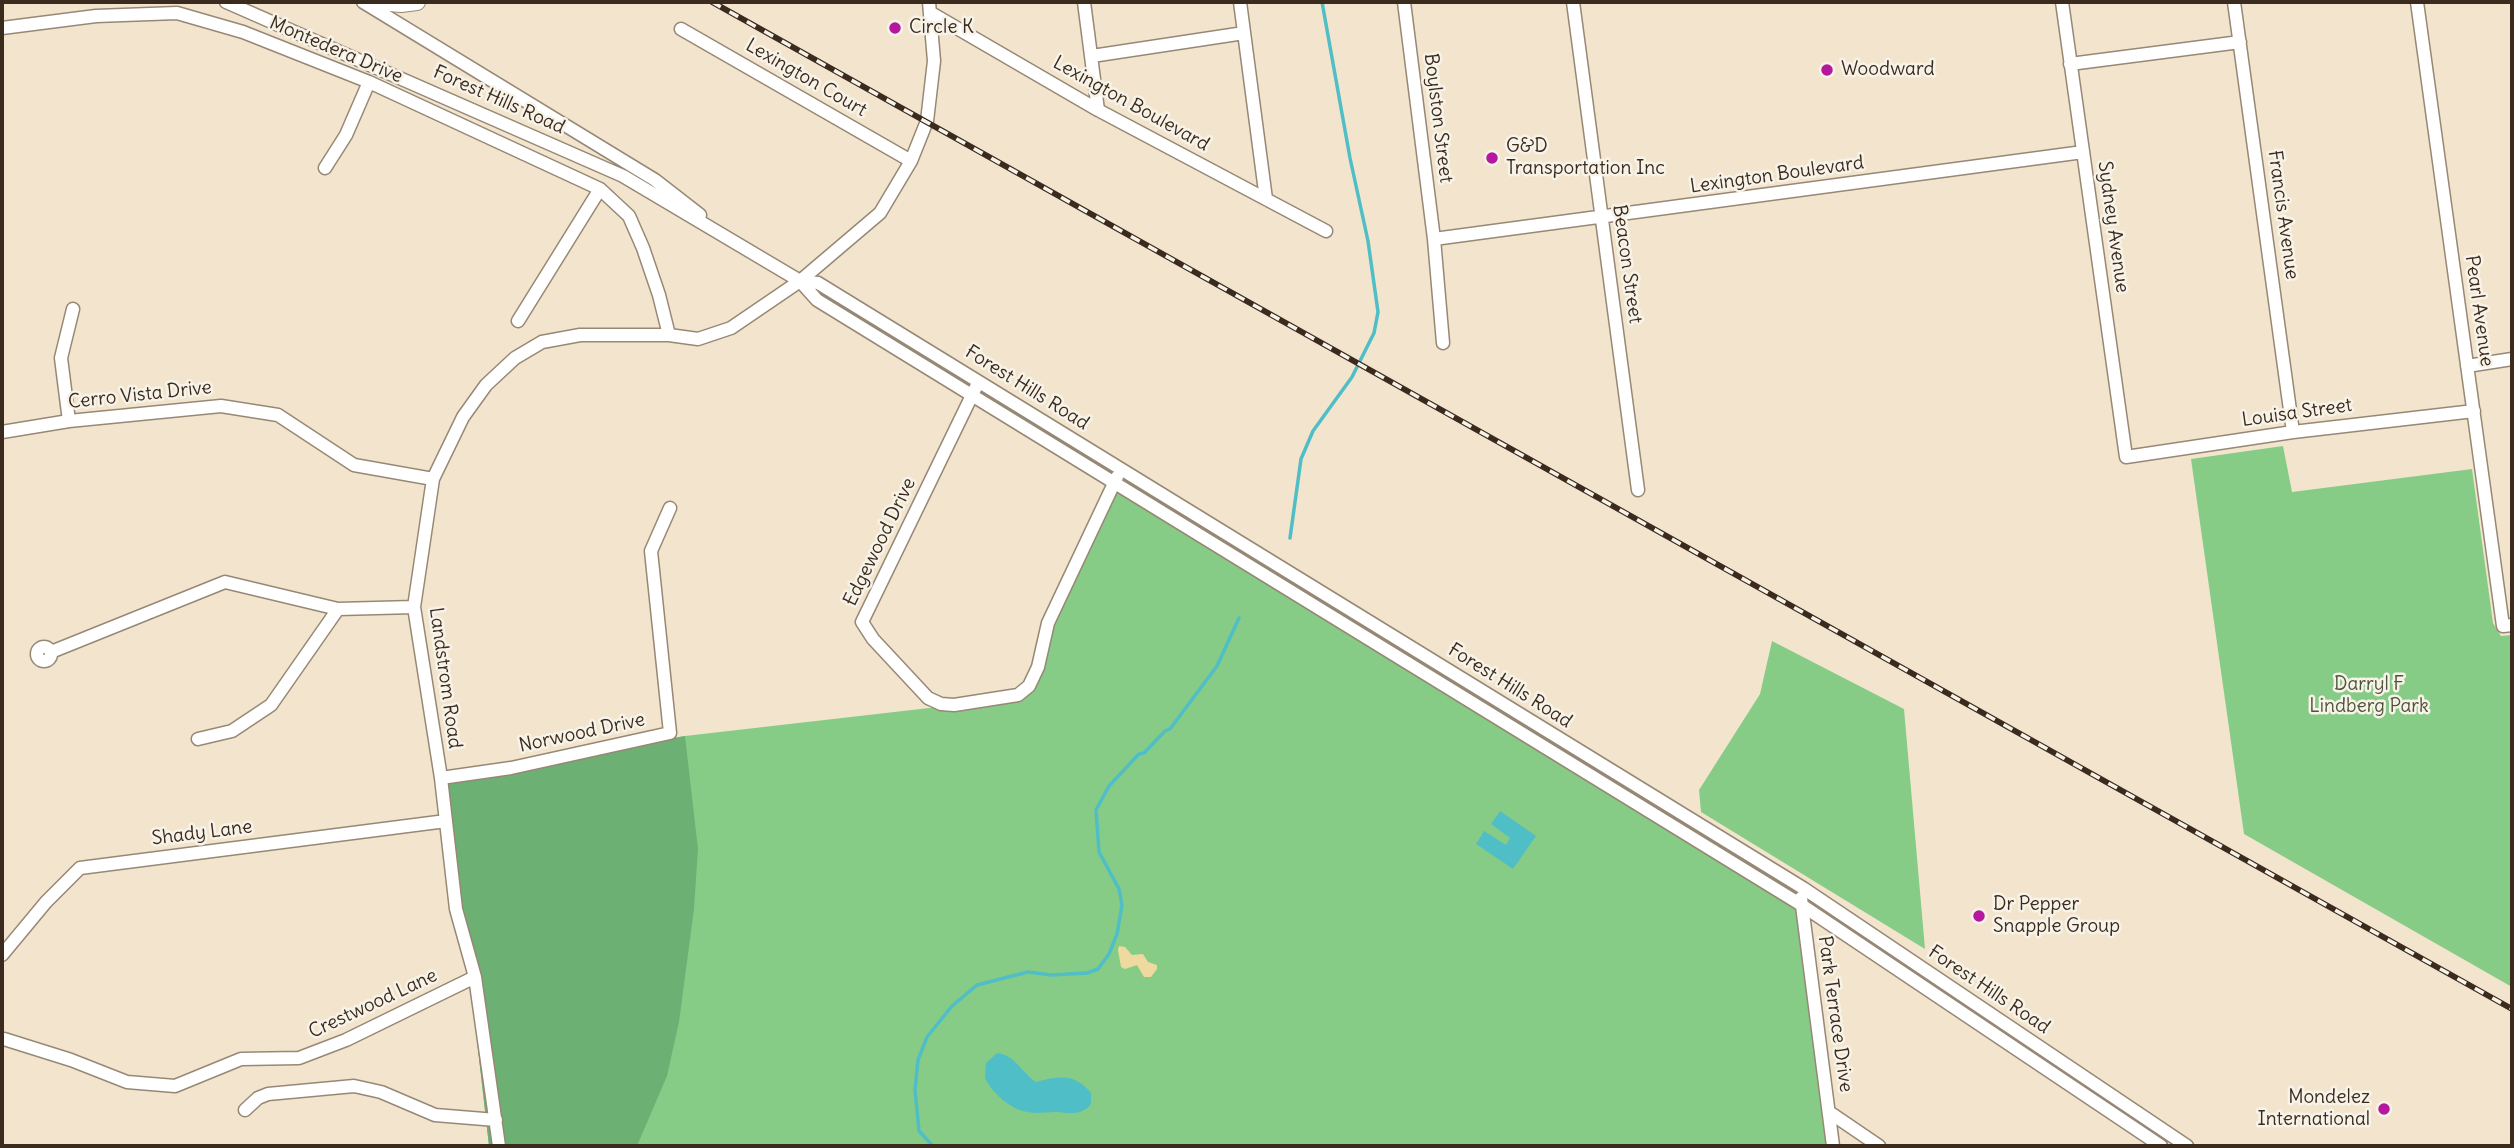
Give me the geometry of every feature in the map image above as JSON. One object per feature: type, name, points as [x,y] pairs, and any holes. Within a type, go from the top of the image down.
[{"type":"main road","points":[[377,2],[417,2]]},
{"type":"street","name":"Forest Hills Road","points":[[226,2],[623,176],[800,281],[817,300],[1800,904],[1968,1016],[2167,1143],[2186,1146]]},
{"type":"street","name":"Forest Hills Road","points":[[363,2],[655,180],[748,251]]},
{"type":"street","points":[[1084,2],[1098,110]]},
{"type":"street","points":[[1240,2],[1266,199]]},
{"type":"street","name":"Boylston Street","points":[[1404,2],[1434,239],[1443,343]]},
{"type":"street","name":"Beacon Street","points":[[1573,2],[1638,490]]},
{"type":"street","name":"Sydney Avenue","points":[[2062,2],[2126,457]]},
{"type":"street","name":"Francis Avenue","points":[[2234,2],[2293,432]]},
{"type":"street","name":"Pearl Avenue","points":[[2417,2],[2474,411],[2508,625]]},
{"type":"street","name":"Lexington Boulevard","points":[[930,7],[1098,110],[1326,231]]},
{"type":"street","name":"Landstrom Road","points":[[499,1146],[475,977],[456,909],[441,778],[414,607],[433,479],[463,417],[486,385],[515,358],[542,342],[580,335],[669,335],[698,339],[731,328],[800,281],[880,213],[911,161],[927,121],[934,61],[930,7]]},
{"type":"street","name":"Montedera Drive","points":[[2,28],[96,16],[177,13],[243,32],[369,82],[600,189],[629,216],[643,248],[669,335]]},
{"type":"street","name":"Lexington Court","points":[[681,29],[911,161]]},
{"type":"street","points":[[1092,55],[1244,33]]},
{"type":"street","points":[[2070,64],[2240,42]]},
{"type":"street","points":[[325,169],[346,135],[369,82]]},
{"type":"street","name":"Lexington Boulevard","points":[[1434,239],[2083,152]]},
{"type":"street","points":[[517,321],[600,189]]},
{"type":"street","name":"Forest Hills Road","points":[[800,281],[818,283],[1803,888],[1973,1002],[2167,1143]]},
{"type":"street","points":[[69,421],[61,358],[73,309]]},
{"type":"street","points":[[2468,366],[2512,359]]},
{"type":"street","name":"Edgewood Drive","points":[[979,381],[862,622],[873,639],[928,698],[941,705],[954,705],[1018,695],[1029,686],[1038,667],[1048,623],[1120,467]]},
{"type":"street","name":"Cerro Vista Drive","points":[[2,432],[69,421],[221,406],[278,415],[354,465],[433,479]]},
{"type":"street","name":"Louisa Street","points":[[2126,457],[2293,432],[2474,411]]},
{"type":"street","name":"Norwood Drive","points":[[441,778],[511,768],[670,733],[651,551],[670,508]]},
{"type":"street","points":[[51,652],[225,582],[338,609],[414,607]]},
{"type":"street","points":[[198,739],[232,731],[271,705],[338,609]]},
{"type":"street","points":[[1537,743],[1545,730]]},
{"type":"street","points":[[1606,785],[1612,771]]},
{"type":"street","name":"Shady Lane","points":[[2,955],[46,902],[80,868],[446,821]]},
{"type":"street","name":"Park Terrace Drive","points":[[1803,888],[1800,904],[1833,1146]]},
{"type":"street","name":"Crestwood Lane","points":[[4,1039],[71,1060],[127,1082],[175,1086],[241,1059],[299,1058],[346,1040],[475,977]]},
{"type":"street","points":[[1968,1016],[1973,1002]]},
{"type":"street","points":[[245,1110],[258,1098],[268,1094],[354,1086],[381,1092],[435,1115],[496,1120]]},
{"type":"street","points":[[1829,1112],[1879,1146]]},
{"type":"green space","name":"Darryl F Lindberg Park","points":[[2283,446],[2292,492],[2472,469],[2493,623],[2501,636],[2512,635],[2512,987],[2244,834],[2191,459]]},
{"type":"green space","points":[[1112,488],[1798,909],[1830,1146],[489,1146],[447,777],[685,736],[1025,697]]},
{"type":"green space","points":[[1772,641],[1904,709],[1925,949],[1701,812],[1699,790],[1760,694]]},
{"type":"green space","points":[[685,736],[698,849],[694,909],[679,1022],[667,1076],[637,1146],[489,1146],[447,777]]},
{"type":"sand","points":[[1119,946],[1125,947],[1132,955],[1143,954],[1148,962],[1157,965],[1151,977],[1144,977],[1137,965],[1125,969],[1121,967]]},
{"type":"water","points":[[1500,811],[1536,836],[1513,869],[1476,844],[1484,831],[1506,845],[1510,838],[1491,824]]},
{"type":"water","points":[[997,1053],[1013,1060],[1036,1082],[1066,1078],[1079,1082],[1091,1093],[1091,1104],[1075,1113],[1031,1113],[1015,1108],[997,1095],[985,1078],[986,1063]]},
{"type":"waterway","points":[[1290,538],[1301,459],[1313,431],[1352,377],[1374,333],[1378,312],[1368,241],[1322,2]]},
{"type":"waterway","points":[[933,1146],[919,1131],[915,1090],[918,1060],[927,1037],[952,1006],[977,985],[1028,972],[1051,975],[1087,973],[1098,969],[1109,954],[1117,934],[1122,905],[1119,889],[1099,852],[1096,810],[1109,786],[1139,754],[1144,753],[1170,729],[1217,666],[1239,618]]},
{"type":"railway","points":[[712,2],[2512,1009]]},
{"type":"place","name":"Circle K","points":[[895,28]]},
{"type":"place","name":"Woodward","points":[[1827,70]]},
{"type":"place","name":"G&D Transportation Inc","points":[[1492,158]]},
{"type":"place","name":"Dr Pepper Snapple Group","points":[[1979,916]]},
{"type":"place","name":"Mondelez International","points":[[2384,1109]]}]
